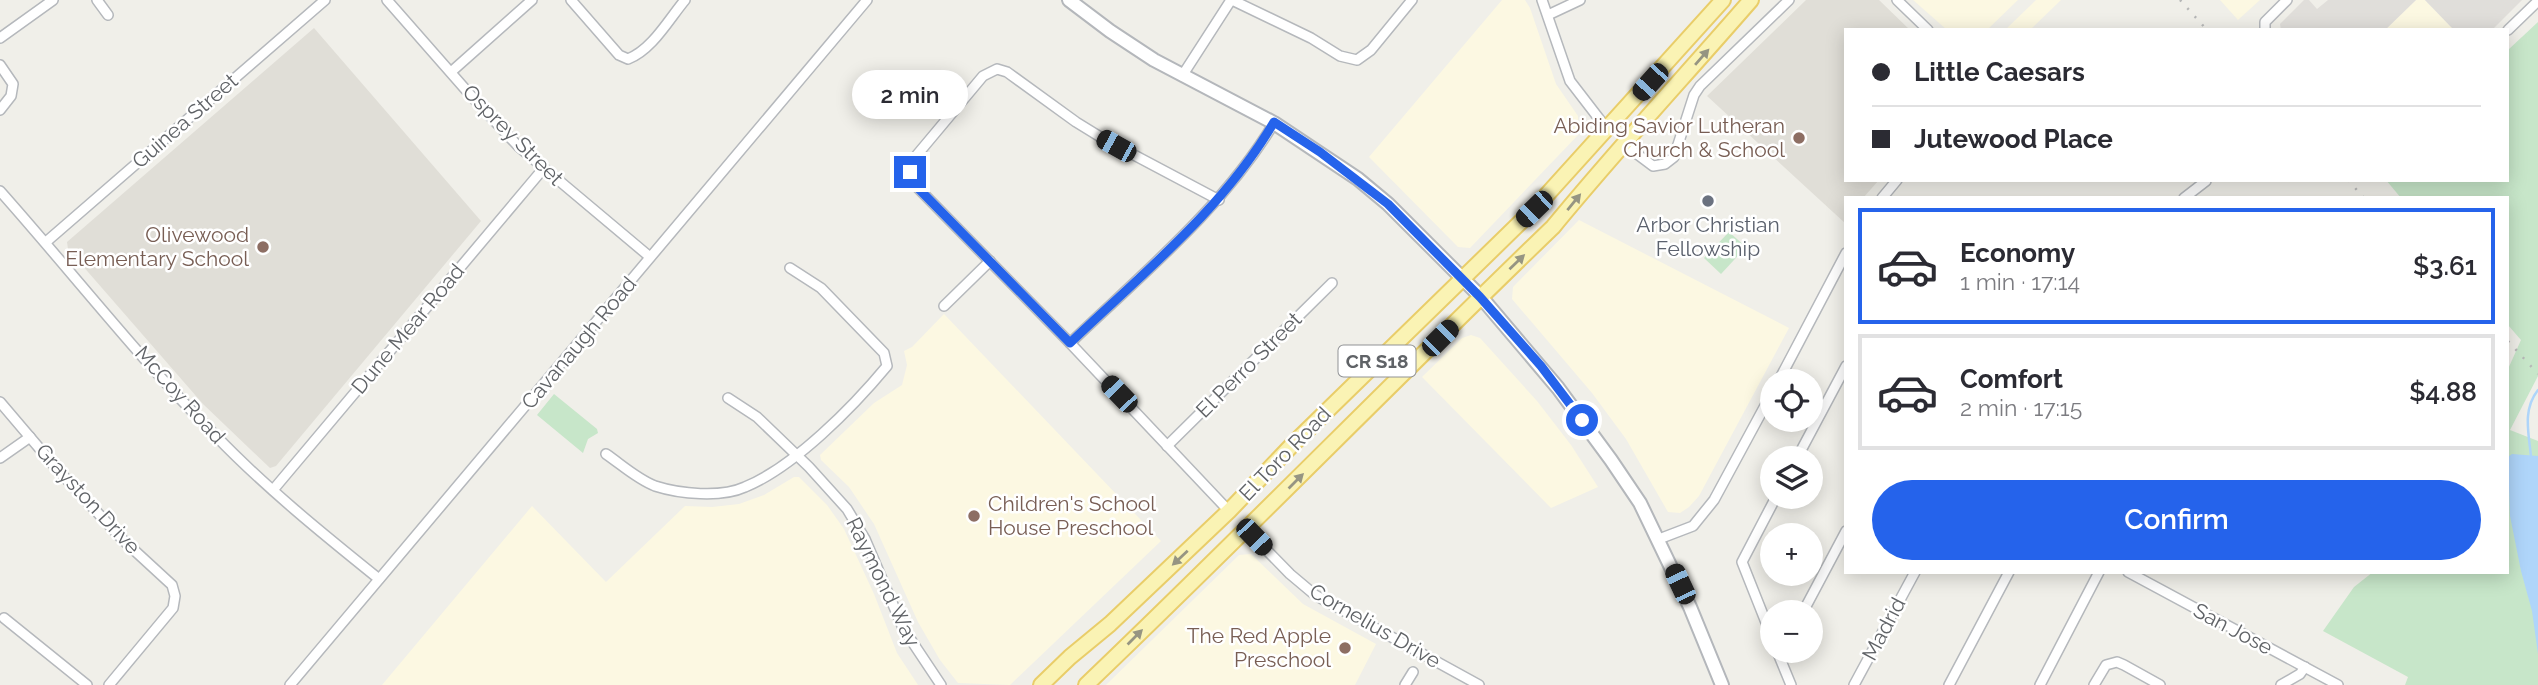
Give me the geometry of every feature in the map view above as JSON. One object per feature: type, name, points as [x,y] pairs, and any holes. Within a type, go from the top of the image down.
[{"type":"main road","points":[[1069,0],[1110,32],[1182,76],[1274,122],[1320,152],[1388,204],[1480,297],[1541,366],[1605,450],[1640,503],[1690,607],[1722,685]]},
{"type":"main road","name":"El Toro Road","points":[[1041,685],[1110,624],[1229,511],[1293,444],[1534,209],[1723,0]]},
{"type":"main road","name":"El Toro Road","points":[[1086,685],[1553,227],[1751,0]]},
{"type":"main road","points":[[1607,129],[1625,145]]},
{"type":"main road","points":[[1229,511],[1247,530]]},
{"type":"street","points":[[0,38],[54,0]]},
{"type":"street","points":[[97,0],[108,15]]},
{"type":"street","name":"Guinea Street","points":[[46,242],[325,0]]},
{"type":"street","name":"Osprey Street","points":[[387,0],[497,125],[543,169],[650,257]]},
{"type":"street","points":[[451,72],[532,0]]},
{"type":"street","points":[[571,0],[619,55],[628,59],[642,50],[685,0]]},
{"type":"street","name":"Cavanaugh Road","points":[[290,685],[867,0]]},
{"type":"street","points":[[1182,76],[1232,0],[1311,38],[1340,56],[1357,60],[1371,50],[1412,0]]},
{"type":"street","points":[[1542,0],[1570,81],[1607,129]]},
{"type":"street","points":[[1548,15],[1580,0]]},
{"type":"street","points":[[1625,145],[1653,166],[1670,161],[1696,90],[1789,0]]},
{"type":"street","points":[[1897,0],[1926,28]]},
{"type":"street","points":[[2265,28],[2268,19],[2287,0]]},
{"type":"street","points":[[2509,29],[2538,1]]},
{"type":"street","points":[[0,65],[13,84],[11,96],[0,110]]},
{"type":"street","points":[[1219,200],[1102,138],[1007,72],[997,69],[983,76],[911,162],[910,172],[916,186],[1229,511]]},
{"type":"street","points":[[1070,343],[1219,200],[1274,122]]},
{"type":"street","name":"Dune Mear Road","points":[[273,490],[543,169]]},
{"type":"street","points":[[1884,196],[1895,182]]},
{"type":"street","points":[[2187,196],[2205,182]]},
{"type":"street","name":"McCoy Road","points":[[0,191],[191,411],[273,490],[379,579]]},
{"type":"street","points":[[1785,369],[1844,258]]},
{"type":"street","points":[[944,306],[990,261]]},
{"type":"street","points":[[606,454],[637,477],[655,486],[690,494],[746,487],[797,456],[866,391],[887,366],[886,359],[867,335],[821,288],[790,268]]},
{"type":"street","name":"El Perro Street","points":[[1167,446],[1332,284]]},
{"type":"street","points":[[1804,446],[1844,374]]},
{"type":"street","name":"Raymond Way","points":[[728,398],[757,417],[838,497],[865,539],[903,628],[941,685]]},
{"type":"street","name":"Grayston Drive","points":[[0,402],[122,539],[172,585],[175,596],[173,608],[110,685]]},
{"type":"street","points":[[1659,539],[1693,526],[1714,500],[1760,415]]},
{"type":"street","points":[[0,458],[30,437]]},
{"type":"street","points":[[1760,607],[1743,566],[1744,556],[1769,509]]},
{"type":"street","name":"Cornelius Drive","points":[[1247,530],[1315,595],[1479,685]]},
{"type":"street","points":[[1809,600],[1844,535]]},
{"type":"street","name":"Madrid","points":[[1854,685],[1914,574]]},
{"type":"street","points":[[1949,685],[2008,574]]},
{"type":"street","points":[[2040,685],[2098,574]]},
{"type":"street","name":"San Jose","points":[[2133,574],[2338,685]]},
{"type":"street","points":[[4,618],[86,685]]},
{"type":"street","points":[[2094,685],[2110,662],[2124,665],[2160,685]]},
{"type":"street","points":[[1783,663],[1791,685]]},
{"type":"street","points":[[2281,685],[2301,674],[2305,667]]},
{"type":"street","points":[[1405,685],[1413,672]]},
{"type":"shaded area","points":[[1502,0],[1525,0],[1530,8],[1556,84],[1578,116],[1579,134],[1470,248],[1458,247],[1369,157]]},
{"type":"shaded area","name":"Abiding Savior Lutheran Church & School","points":[[1806,0],[1879,0],[1908,28],[1844,28],[1844,182],[1877,182],[1865,196],[1844,196],[1844,222],[1707,96]]},
{"type":"shaded area","points":[[1913,0],[2018,0],[1989,28],[1945,28]]},
{"type":"shaded area","points":[[2036,0],[2061,0],[2032,28],[2007,28]]},
{"type":"shaded area","points":[[2220,0],[2260,0],[2238,20]]},
{"type":"shaded area","points":[[2304,0],[2309,0],[2317,9],[2328,0],[2416,0],[2387,28],[2281,28],[2280,24]]},
{"type":"shaded area","points":[[2416,0],[2425,0],[2452,28],[2387,28]]},
{"type":"shaded area","points":[[2425,0],[2522,0],[2494,28],[2452,28]]},
{"type":"shaded area","name":"Olivewood Elementary School","points":[[314,28],[481,221],[276,466],[270,468],[203,404],[68,249],[67,242]]},
{"type":"shaded area","points":[[1579,220],[1789,328],[1767,369],[1760,369],[1760,382],[1699,496],[1689,507],[1680,513],[1668,512],[1626,439],[1592,393],[1512,299],[1513,287]]},
{"type":"shaded area","points":[[944,314],[1161,541],[1010,685],[958,683],[940,660],[918,622],[874,524],[849,487],[821,460],[820,455],[874,403],[902,385],[907,365],[904,351],[912,347]]},
{"type":"shaded area","points":[[1471,335],[1480,338],[1537,401],[1571,445],[1598,487],[1551,508],[1422,377],[1462,338]]},
{"type":"shaded area","points":[[794,477],[799,477],[827,505],[844,529],[897,653],[918,685],[382,685],[532,506],[606,582],[685,506],[739,504],[764,495]]},
{"type":"shaded area","points":[[1251,554],[1303,604],[1376,644],[1355,685],[1106,685],[1239,555]]},
{"type":"green space","points":[[2538,22],[2538,376],[2510,430],[2538,441],[2538,685],[2405,685],[2408,677],[2323,631],[2354,587],[2370,574],[2509,574],[2509,367],[2521,340],[2509,326],[2509,196],[2399,196],[2388,182],[2509,182],[2509,49]]},
{"type":"green space","points":[[1729,232],[1746,247],[1721,274],[1704,258]]},
{"type":"green space","points":[[554,394],[597,429],[598,433],[588,439],[583,453],[537,415]]},
{"type":"water","points":[[2512,454],[2538,456],[2538,654],[2532,611],[2510,516],[2509,456]]},
{"type":"waterway","points":[[2531,457],[2528,414],[2538,390]]},
{"type":"railway","points":[[2180,0],[2205,28]]},
{"type":"railway","points":[[2350,182],[2362,196]]},
{"type":"railway","points":[[2509,342],[2538,374]]},
{"type":"place","name":"Abiding Savior Lutheran Church & School","points":[[1799,138]]},
{"type":"place","name":"Arbor Christian Fellowship","points":[[1708,201]]},
{"type":"place","name":"Olivewood Elementary School","points":[[263,247]]},
{"type":"place","name":"Children's School House Preschool","points":[[974,516]]},
{"type":"place","name":"The Red Apple Preschool","points":[[1345,648]]},
{"type":"route","points":[[910,172],[916,186],[1070,343],[1219,200],[1274,122],[1358,179],[1388,204],[1480,297],[1541,366],[1582,420]]}]
